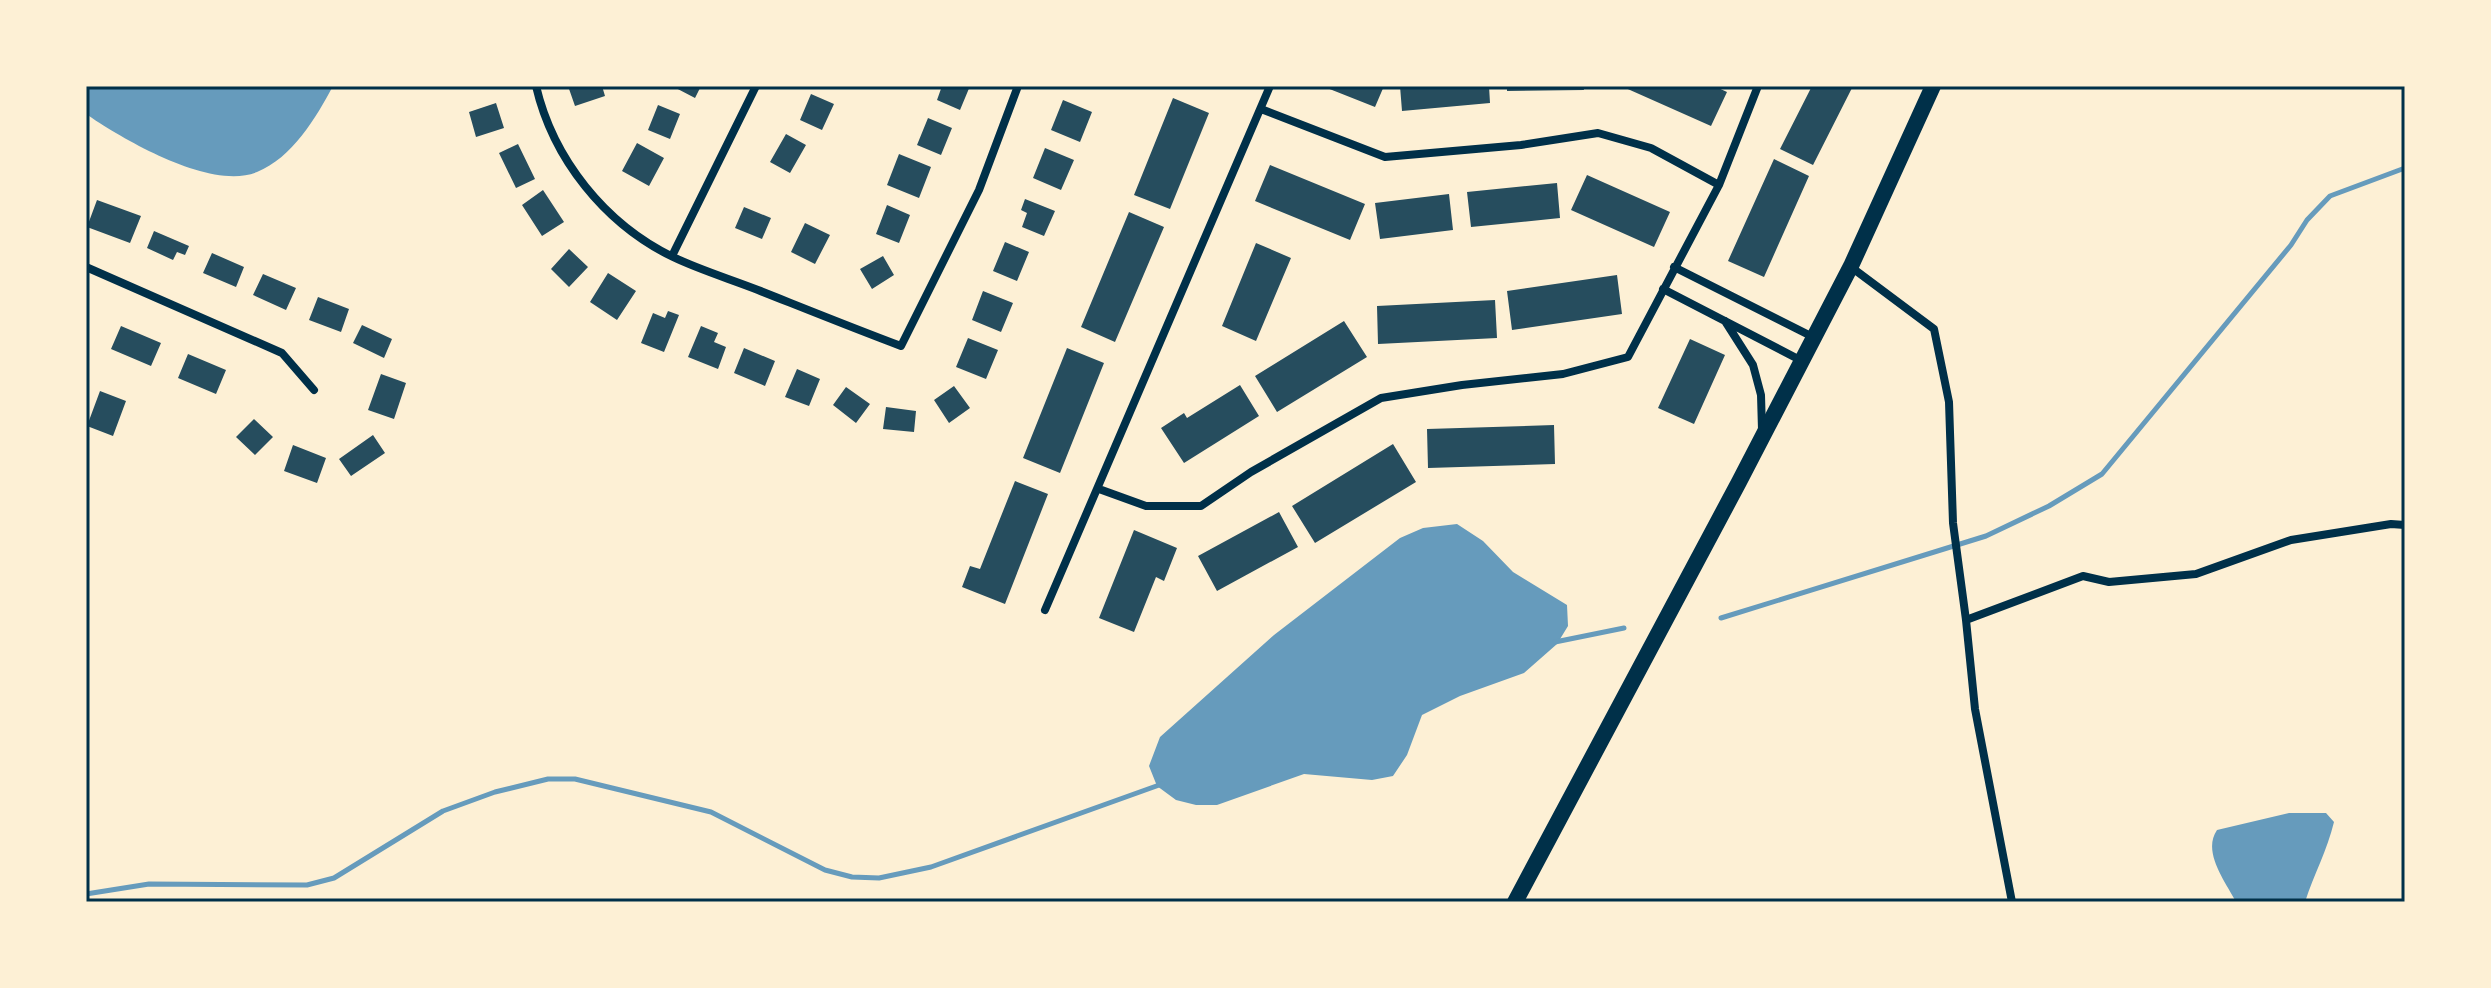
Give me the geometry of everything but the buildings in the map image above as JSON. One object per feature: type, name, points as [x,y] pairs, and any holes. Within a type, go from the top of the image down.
[{"type":"main road","points":[[1515,902],[1851,266],[1933,86]]},
{"type":"street","points":[[536,86],[560,153],[586,187],[620,222],[672,256],[901,346],[979,190],[1018,86]]},
{"type":"street","points":[[672,256],[756,86]]},
{"type":"street","points":[[1045,610],[1270,86]]},
{"type":"street","points":[[1099,489],[1146,506],[1201,506],[1251,472],[1381,398],[1563,374],[1628,357],[1719,185],[1758,86]]},
{"type":"street","points":[[1261,109],[1385,157],[1521,145],[1598,133],[1651,148],[1719,185]]},
{"type":"street","points":[[1851,266],[1934,329],[1949,402],[1953,523],[1975,709],[2012,902]]},
{"type":"street","points":[[1674,267],[1813,337]]},
{"type":"street","points":[[86,268],[282,353],[314,390]]},
{"type":"street","points":[[1663,289],[1802,361]]},
{"type":"street","points":[[1724,321],[1753,365],[1761,395],[1763,436]]},
{"type":"street","points":[[1966,620],[2083,576],[2109,582],[2196,574],[2291,540],[2391,524],[2405,525]]},
{"type":"water","points":[[86,86],[333,86],[311,124],[292,147],[270,166],[238,176],[193,169],[122,137],[86,114]]},
{"type":"water","points":[[1457,524],[1483,541],[1513,572],[1567,605],[1568,626],[1557,644],[1524,673],[1460,696],[1422,715],[1407,755],[1393,776],[1372,780],[1304,774],[1217,805],[1196,805],[1176,800],[1157,786],[1149,766],[1160,737],[1274,635],[1400,538],[1423,528]]},
{"type":"water","points":[[2289,813],[2326,813],[2334,822],[2305,902],[2236,902],[2214,857],[2213,839],[2217,830]]},
{"type":"waterway","points":[[1721,618],[1986,536],[2049,506],[2102,474],[2291,245],[2307,220],[2330,196],[2405,168]]},
{"type":"waterway","points":[[1555,642],[1624,628]]},
{"type":"waterway","points":[[86,894],[149,884],[307,885],[334,878],[443,811],[495,792],[548,779],[575,779],[711,812],[825,870],[852,877],[879,878],[931,867],[1162,784]]}]
